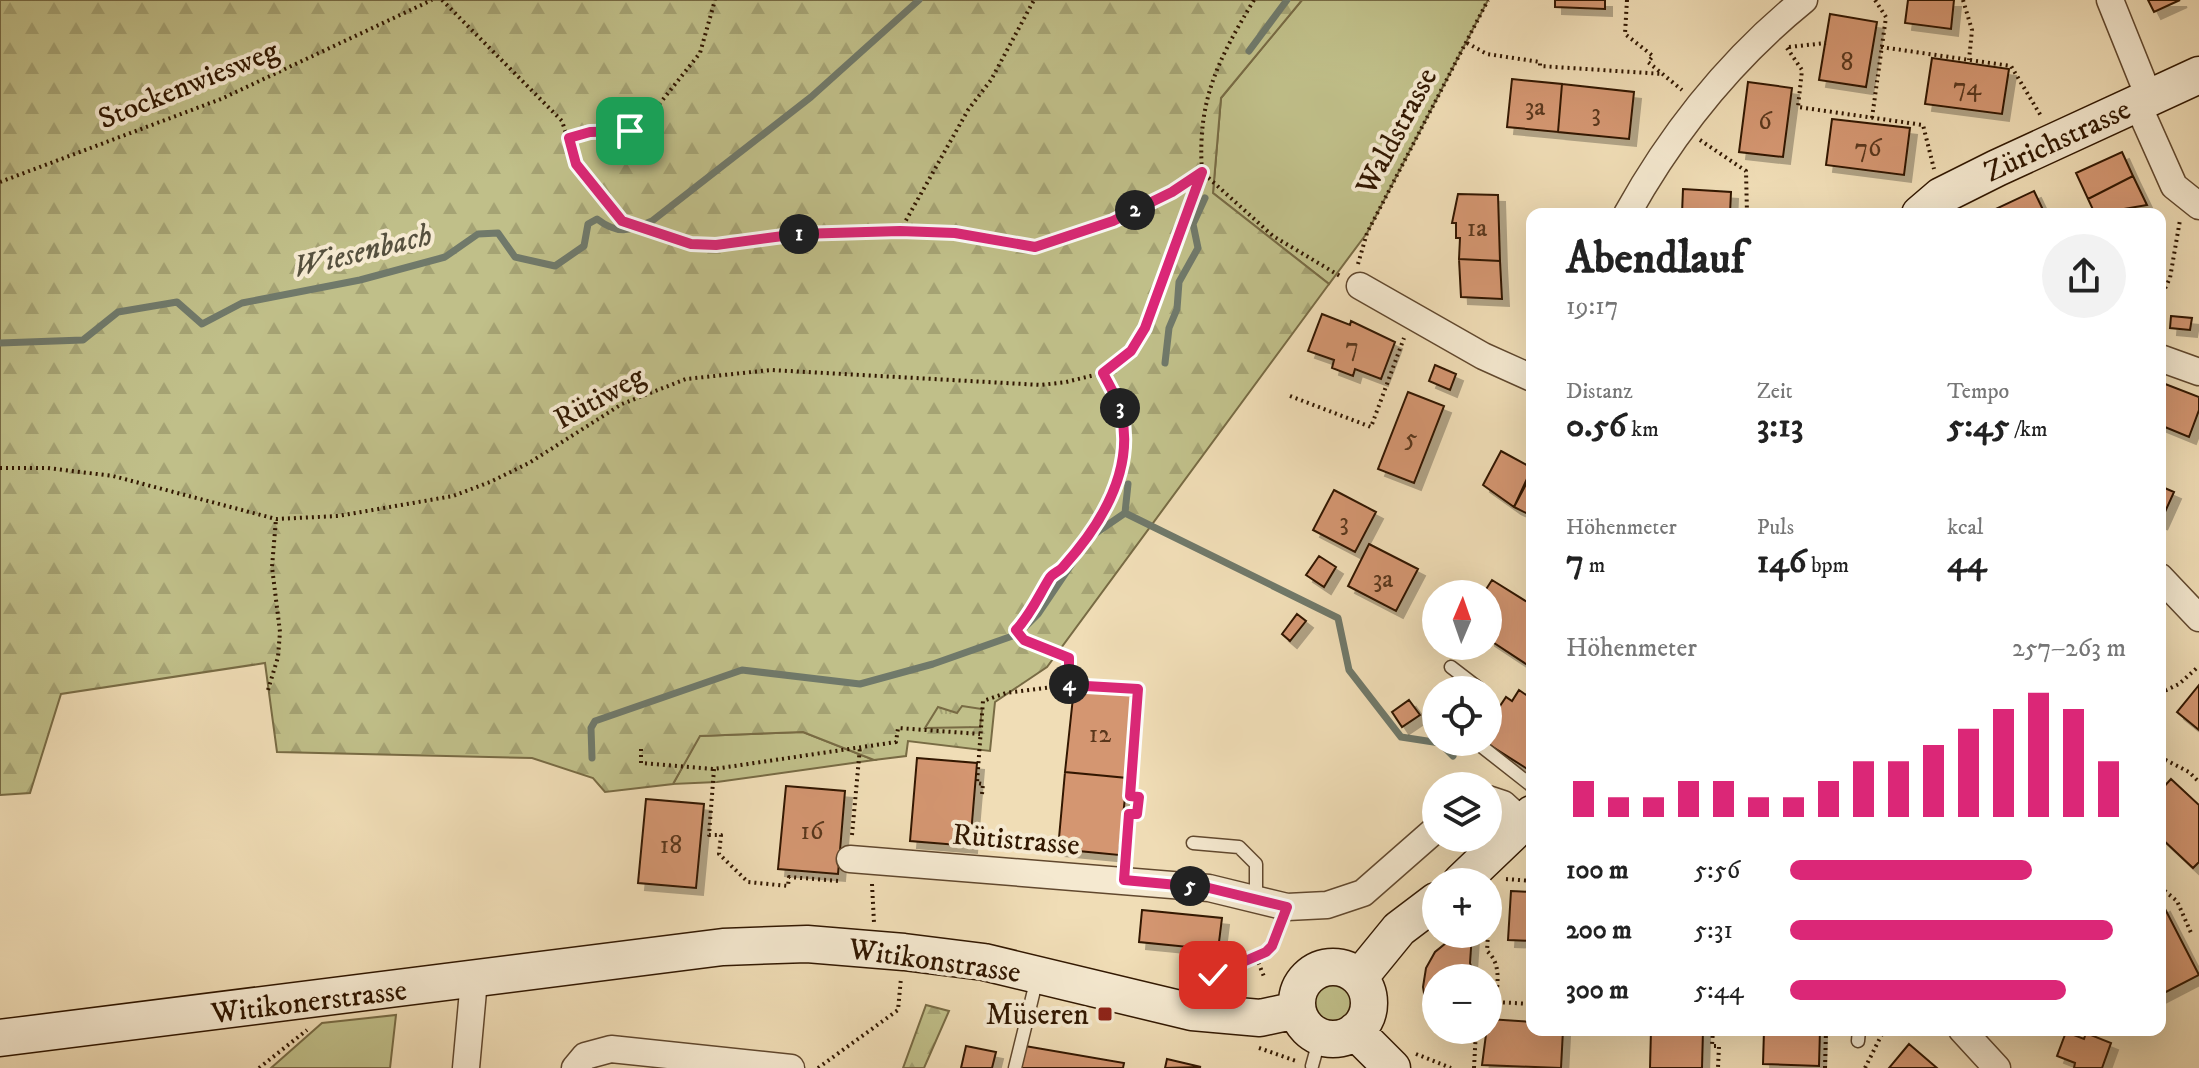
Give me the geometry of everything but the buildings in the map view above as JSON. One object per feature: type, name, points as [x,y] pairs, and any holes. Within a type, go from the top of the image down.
[{"type":"main road","name":"Zürichstrasse","points":[[1930,205],[2056,140],[2199,75]]},
{"type":"main road","points":[[1477,868],[1526,825]]},
{"type":"main road","points":[[1359,978],[1399,929],[1422,912]]},
{"type":"main road","name":"Witikonstrasse","points":[[617,960],[723,947],[807,944],[984,962],[1192,1012],[1260,1018],[1297,1010]]},
{"type":"main road","name":"Witikonerstrasse","points":[[0,1038],[617,960]]},
{"type":"main road","points":[[1339,967],[1359,978],[1369,1005],[1355,1031],[1316,1052],[1297,1010],[1300,987],[1316,971],[1339,967]]},
{"type":"main road","points":[[1355,1031],[1400,1059]]},
{"type":"street","points":[[1631,208],[1681,127],[1730,67],[1779,36],[1804,0]]},
{"type":"street","points":[[2110,0],[2174,186],[2191,201]]},
{"type":"street","points":[[1360,286],[1412,318],[1526,375]]},
{"type":"street","points":[[2166,360],[2199,372]]},
{"type":"street","points":[[2166,583],[2199,618]]},
{"type":"street","points":[[1502,804],[1526,820]]},
{"type":"street","name":"Rütistrasse","points":[[849,870],[1124,880],[1209,888],[1287,907],[1327,905],[1363,893],[1422,841]]},
{"type":"street","points":[[466,1068],[474,980]]},
{"type":"street","points":[[1968,1036],[1997,1068]]},
{"type":"street","points":[[575,1068],[585,1056],[611,1049],[791,1068]]},
{"type":"lane","points":[[1451,667],[1463,676]]},
{"type":"lane","points":[[1494,756],[1526,781]]},
{"type":"lane","points":[[1193,843],[1239,847],[1256,864],[1256,898]]},
{"type":"lane","points":[[1015,1068],[1038,975]]},
{"type":"path","name":"Stockenwiesweg","points":[[0,182],[221,99],[432,0]]},
{"type":"path","points":[[442,0],[562,121],[576,164],[622,221],[691,244],[716,245],[798,234],[900,231],[955,233],[1035,247],[1113,221],[1172,192],[1202,172]]},
{"type":"path","points":[[569,138],[641,127],[700,53],[715,0]]},
{"type":"path","points":[[900,231],[968,110],[991,80],[1034,0]]},
{"type":"path","points":[[1254,0],[1214,73],[1205,99],[1200,127],[1202,172],[1273,236],[1360,286]]},
{"type":"path","name":"Waldstrasse","points":[[1360,286],[1359,253],[1367,233],[1488,0]]},
{"type":"path","points":[[1627,0],[1625,34],[1653,56],[1648,62],[1668,79]]},
{"type":"path","points":[[1872,118],[1886,17],[1875,0]]},
{"type":"path","points":[[1963,0],[1972,30],[1969,60]]},
{"type":"path","points":[[1779,36],[1826,43]]},
{"type":"path","points":[[1779,36],[1802,70],[1798,107],[1923,125],[1930,205]]},
{"type":"path","points":[[1467,43],[1487,54],[1540,62],[1540,66],[1663,74]]},
{"type":"path","points":[[1881,47],[2011,66],[2056,140]]},
{"type":"path","points":[[1681,127],[1746,171],[1747,208]]},
{"type":"path","name":"Rütiweg","points":[[0,468],[48,468],[113,476],[276,519],[338,516],[453,496],[529,463],[622,404],[686,379],[771,370],[1041,385],[1103,373],[1131,351],[1145,328],[1202,172]]},
{"type":"path","points":[[2166,286],[2191,201]]},
{"type":"path","points":[[1290,396],[1371,427],[1412,318]]},
{"type":"path","points":[[1069,685],[1069,658],[1024,640],[1016,630],[1030,616],[1050,577],[1065,565],[1118,484],[1124,437],[1121,410],[1103,373]]},
{"type":"path","points":[[268,690],[278,657],[280,632],[272,567],[276,519]]},
{"type":"path","points":[[2166,690],[2179,684],[2199,666]]},
{"type":"path","points":[[982,794],[983,784],[977,783],[983,701],[1006,693],[1069,685],[1138,689],[1130,796],[1139,797],[1137,814],[1129,814],[1124,880]]},
{"type":"path","points":[[641,749],[641,763],[714,769],[896,742],[898,728],[980,734]]},
{"type":"path","points":[[857,791],[860,747]]},
{"type":"path","points":[[2166,760],[2189,772],[2199,782]]},
{"type":"path","points":[[714,769],[709,835],[721,835],[719,854],[748,882],[788,886],[789,877],[849,870]]},
{"type":"path","points":[[1503,879],[1526,881]]},
{"type":"path","points":[[860,883],[872,884],[874,929]]},
{"type":"path","points":[[2166,892],[2177,901],[2192,935]]},
{"type":"path","points":[[1195,988],[1197,978],[1213,975],[1256,957],[1272,946],[1287,907]]},
{"type":"path","points":[[1256,957],[1265,979]]},
{"type":"path","points":[[886,978],[917,981]]},
{"type":"path","points":[[818,1068],[898,1010],[901,980]]},
{"type":"path","points":[[1502,1002],[1526,1004]]},
{"type":"path","points":[[259,1068],[313,1025]]},
{"type":"path","points":[[1713,1036],[1712,1046],[1719,1046],[1718,1068]]},
{"type":"path","points":[[1825,1068],[1826,1036]]},
{"type":"path","points":[[1474,1068],[1475,1044]]},
{"type":"path","points":[[1253,1046],[1316,1052]]},
{"type":"path","points":[[1400,1059],[1451,1068]]},
{"type":"green space","points":[[0,0],[1302,0],[1221,98],[1213,193],[1329,284],[1047,667],[995,702],[990,751],[908,741],[906,756],[874,760],[803,732],[700,736],[673,784],[605,792],[593,778],[532,758],[277,752],[265,663],[61,694],[30,793],[0,795]]},
{"type":"green space","points":[[1302,0],[1488,0],[1367,233],[1329,284],[1213,193],[1221,98]]},
{"type":"green space","points":[[962,706],[982,709],[980,727],[925,728],[938,707],[957,713]]},
{"type":"green space","points":[[803,732],[874,760],[717,782],[673,784],[699,736]]},
{"type":"green space","points":[[1333,983],[1348,989],[1354,1004],[1348,1019],[1333,1025],[1318,1019],[1312,1004],[1318,989]]},
{"type":"green space","points":[[926,1005],[949,1011],[924,1068],[903,1068]]},
{"type":"green space","points":[[396,1015],[390,1068],[271,1068],[322,1023]]},
{"type":"waterway","name":"Wiesenbach","points":[[0,343],[83,340],[118,312],[177,302],[202,324],[242,303],[360,280],[445,257],[478,234],[498,233],[515,257],[555,266],[584,246],[588,224],[597,219],[624,230],[652,221],[811,97],[919,0]]},
{"type":"waterway","points":[[1249,51],[1287,0]]},
{"type":"waterway","points":[[1165,363],[1169,328],[1177,309],[1179,282],[1198,248],[1193,224],[1205,198]]},
{"type":"waterway","points":[[592,758],[591,728],[595,721],[742,670],[860,684],[933,664],[1018,634],[1038,614],[1090,537],[1125,513],[1128,484]]},
{"type":"waterway","points":[[1125,513],[1338,618],[1349,670],[1401,737],[1422,740]]},
{"type":"place","name":"Müseren","points":[[1105,1014]]},
{"type":"route","points":[[630,131],[590,132],[569,138],[570,151],[595,191],[622,221],[691,244],[716,245],[798,234],[900,231],[955,233],[1035,247],[1064,240],[1113,221],[1172,192],[1202,172],[1191,195],[1145,328],[1131,351],[1103,373],[1121,410],[1124,437],[1118,484],[1106,507],[1065,565],[1050,577],[1030,616],[1016,630],[1024,640],[1069,658],[1069,685],[1138,689],[1130,796],[1139,797],[1137,814],[1129,814],[1124,880],[1209,888],[1287,907],[1272,946],[1266,952],[1213,975]]}]
